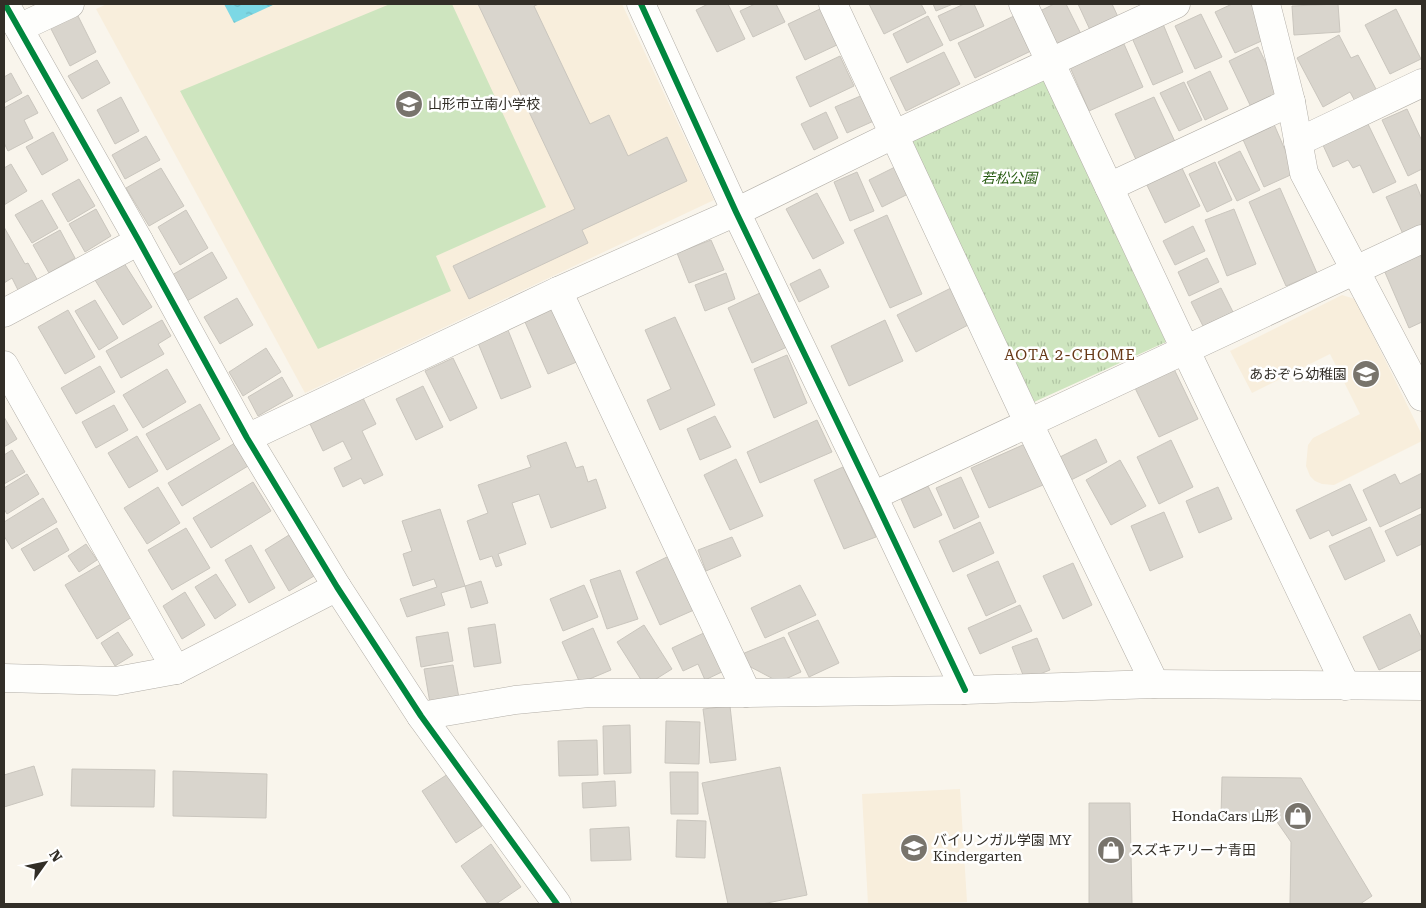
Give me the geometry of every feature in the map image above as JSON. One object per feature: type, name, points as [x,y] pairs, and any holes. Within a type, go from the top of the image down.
[{"type":"street","points":[[5,4],[139,241],[247,438],[337,587],[421,716],[557,904]]},
{"type":"street","points":[[19,28],[70,4]]},
{"type":"street","points":[[641,4],[736,212],[965,690]]},
{"type":"street","points":[[833,4],[1028,424],[1155,684]]},
{"type":"street","points":[[1023,4],[1346,686]]},
{"type":"street","points":[[247,438],[558,291],[736,212],[893,135],[1176,4]]},
{"type":"street","points":[[1266,4],[1291,102],[1304,173],[1422,398]]},
{"type":"street","points":[[1298,142],[1422,82]]},
{"type":"street","points":[[1109,188],[1291,102]]},
{"type":"street","points":[[873,496],[1422,239]]},
{"type":"street","points":[[4,313],[139,241]]},
{"type":"street","points":[[558,291],[748,693]]},
{"type":"street","points":[[4,365],[176,670]]},
{"type":"street","points":[[4,678],[116,681],[176,670],[337,587]]},
{"type":"street","points":[[421,716],[515,700],[589,693],[965,690],[1155,684],[1422,686]]},
{"type":"shaded area","name":"山形市立南小学校","points":[[107,4],[622,4],[714,200],[305,393],[96,9]]},
{"type":"shaded area","name":"あおぞら幼稚園","points":[[1342,295],[1355,299],[1422,435],[1422,441],[1334,485],[1322,484],[1310,476],[1306,466],[1308,445],[1313,438],[1360,414],[1330,354],[1252,393],[1230,351]]},
{"type":"shaded area","name":"バイリンガル学園 MY Kindergarten","points":[[960,789],[967,902],[868,904],[862,794]]},
{"type":"green space","points":[[390,4],[452,4],[546,207],[436,256],[451,291],[318,349],[180,91]]},
{"type":"green space","name":"若松公園","points":[[1043,79],[1166,342],[1034,402],[911,141]]},
{"type":"water","points":[[224,4],[275,4],[234,23]]},
{"type":"building","points":[[478,4],[539,4],[534,6],[590,124],[609,115],[628,156],[667,137],[687,181],[582,230],[588,243],[469,299],[453,266],[575,209]]},
{"type":"building","points":[[708,4],[728,4],[745,39],[717,52],[696,10]]},
{"type":"building","points":[[755,4],[776,4],[785,22],[753,37],[740,11]]},
{"type":"building","points":[[869,4],[921,4],[926,13],[884,34]]},
{"type":"building","points":[[933,4],[953,4],[936,11]]},
{"type":"building","points":[[964,4],[974,4],[984,26],[950,41],[938,16]]},
{"type":"building","points":[[1054,4],[1066,4],[1081,34],[1057,45],[1040,11]]},
{"type":"building","points":[[1078,4],[1112,4],[1119,19],[1091,32]]},
{"type":"building","points":[[1232,4],[1251,4],[1268,38],[1235,53],[1215,12]]},
{"type":"building","points":[[1338,4],[1340,32],[1294,35],[1292,6]]},
{"type":"building","points":[[822,8],[839,44],[805,60],[788,24]]},
{"type":"building","points":[[1396,9],[1421,59],[1390,74],[1365,25]]},
{"type":"building","points":[[76,12],[96,52],[70,66],[49,25]]},
{"type":"building","points":[[1201,14],[1222,57],[1195,69],[1175,26]]},
{"type":"building","points":[[1016,15],[1033,50],[975,78],[958,43]]},
{"type":"building","points":[[928,16],[943,45],[907,63],[893,34]]},
{"type":"building","points":[[1163,24],[1183,72],[1153,85],[1132,38]]},
{"type":"building","points":[[1339,35],[1351,58],[1358,55],[1377,91],[1356,103],[1350,92],[1323,107],[1297,58]]},
{"type":"building","points":[[1124,44],[1143,87],[1089,111],[1070,67]]},
{"type":"building","points":[[1258,47],[1281,93],[1251,107],[1229,61]]},
{"type":"building","points":[[944,52],[960,84],[906,111],[890,78]]},
{"type":"building","points":[[840,56],[854,86],[810,107],[796,77]]},
{"type":"building","points":[[97,60],[110,83],[82,99],[68,76]]},
{"type":"building","points":[[1210,71],[1228,109],[1205,120],[1187,82]]},
{"type":"building","points":[[11,73],[22,93],[4,103],[4,77]]},
{"type":"building","points":[[1184,82],[1202,120],[1179,131],[1160,93]]},
{"type":"building","points":[[865,94],[876,120],[847,133],[835,107]]},
{"type":"building","points":[[28,95],[38,113],[24,120],[33,138],[8,151],[4,143],[4,108]]},
{"type":"building","points":[[121,97],[139,131],[115,144],[97,110]]},
{"type":"building","points":[[1154,97],[1177,146],[1138,164],[1115,114]]},
{"type":"building","points":[[1407,109],[1422,141],[1422,169],[1408,176],[1382,120]]},
{"type":"building","points":[[826,112],[838,138],[814,150],[801,124]]},
{"type":"building","points":[[1273,122],[1295,173],[1264,187],[1241,135]]},
{"type":"building","points":[[1367,122],[1396,182],[1373,193],[1360,165],[1353,168],[1348,160],[1333,167],[1322,143]]},
{"type":"building","points":[[53,132],[68,160],[42,175],[26,147]]},
{"type":"building","points":[[146,136],[160,160],[125,179],[112,155]]},
{"type":"building","points":[[1240,151],[1260,190],[1237,201],[1218,162]]},
{"type":"building","points":[[1215,162],[1232,200],[1207,212],[1189,174]]},
{"type":"building","points":[[11,164],[27,191],[4,205],[4,168]]},
{"type":"building","points":[[897,166],[910,193],[882,207],[869,180]]},
{"type":"building","points":[[1181,166],[1200,206],[1165,223],[1146,183]]},
{"type":"building","points":[[161,168],[184,206],[149,226],[126,188]]},
{"type":"building","points":[[857,172],[874,211],[850,221],[834,182]]},
{"type":"building","points":[[79,179],[95,206],[68,222],[52,194]]},
{"type":"building","points":[[1416,184],[1422,199],[1422,225],[1403,234],[1386,197]]},
{"type":"building","points":[[1280,188],[1317,273],[1286,286],[1249,202]]},
{"type":"building","points":[[817,193],[844,243],[813,259],[786,209]]},
{"type":"building","points":[[42,200],[58,228],[32,243],[15,215]]},
{"type":"building","points":[[96,209],[111,236],[85,252],[69,224]]},
{"type":"building","points":[[1234,209],[1256,264],[1227,276],[1205,220]]},
{"type":"building","points":[[186,210],[208,248],[180,265],[158,227]]},
{"type":"building","points":[[887,215],[922,294],[890,308],[854,230]]},
{"type":"building","points":[[1193,226],[1205,251],[1175,265],[1163,241]]},
{"type":"building","points":[[4,227],[25,264],[28,263],[38,281],[19,292],[12,278],[4,283]]},
{"type":"building","points":[[60,230],[75,258],[49,273],[33,245]]},
{"type":"building","points":[[711,240],[724,270],[689,283],[677,253]]},
{"type":"building","points":[[212,252],[227,278],[187,301],[172,275]]},
{"type":"building","points":[[1420,254],[1422,260],[1422,322],[1409,328],[1384,270]]},
{"type":"building","points":[[1207,258],[1219,282],[1189,296],[1178,272]]},
{"type":"building","points":[[124,263],[152,307],[123,325],[95,280]]},
{"type":"building","points":[[820,269],[829,287],[799,302],[790,284]]},
{"type":"building","points":[[726,273],[735,299],[705,311],[695,285]]},
{"type":"building","points":[[951,288],[970,324],[916,352],[897,315]]},
{"type":"building","points":[[1221,288],[1233,312],[1203,326],[1191,302]]},
{"type":"building","points":[[762,292],[787,347],[752,363],[728,308]]},
{"type":"building","points":[[237,298],[253,325],[220,344],[204,317]]},
{"type":"building","points":[[95,300],[118,338],[99,350],[75,311]]},
{"type":"building","points":[[556,308],[579,361],[548,374],[525,322]]},
{"type":"building","points":[[68,310],[95,357],[65,374],[38,327]]},
{"type":"building","points":[[675,317],[715,405],[660,430],[647,400],[671,389],[645,330]]},
{"type":"building","points":[[162,320],[171,336],[158,344],[164,354],[121,378],[106,351]]},
{"type":"building","points":[[885,320],[903,361],[849,386],[831,346]]},
{"type":"building","points":[[508,330],[531,387],[501,399],[478,343]]},
{"type":"building","points":[[266,348],[281,372],[243,396],[229,372]]},
{"type":"building","points":[[787,355],[807,403],[774,418],[754,369]]},
{"type":"building","points":[[453,358],[477,408],[450,421],[425,371]]},
{"type":"building","points":[[100,366],[115,392],[76,414],[61,388]]},
{"type":"building","points":[[167,369],[186,402],[143,428],[123,395]]},
{"type":"building","points":[[1174,369],[1198,419],[1159,437],[1135,388]]},
{"type":"building","points":[[282,377],[293,396],[258,416],[248,397]]},
{"type":"building","points":[[423,386],[443,427],[416,440],[396,399]]},
{"type":"building","points":[[363,398],[376,424],[362,431],[383,475],[364,484],[361,478],[343,487],[334,468],[352,459],[343,441],[323,451],[310,424]]},
{"type":"building","points":[[200,404],[220,439],[167,470],[146,434]]},
{"type":"building","points":[[114,405],[128,430],[96,448],[82,422]]},
{"type":"building","points":[[715,416],[731,447],[700,460],[687,429]]},
{"type":"building","points":[[4,417],[17,439],[4,447]]},
{"type":"building","points":[[817,420],[832,452],[760,483],[747,452]]},
{"type":"building","points":[[137,436],[158,471],[129,488],[108,453]]},
{"type":"building","points":[[1096,439],[1107,462],[1071,480],[1060,457]]},
{"type":"building","points":[[1171,440],[1193,487],[1159,504],[1137,457]]},
{"type":"building","points":[[566,442],[576,468],[583,466],[588,482],[596,479],[606,508],[551,528],[539,494],[512,503],[526,544],[498,554],[502,565],[496,567],[492,556],[480,560],[467,521],[488,513],[478,485],[531,467],[527,456]]},
{"type":"building","points":[[235,443],[248,466],[182,506],[168,483]]},
{"type":"building","points":[[1025,444],[1043,485],[989,508],[971,468]]},
{"type":"building","points":[[12,450],[25,472],[4,484],[4,455]]},
{"type":"building","points":[[736,459],[763,516],[730,530],[704,475]]},
{"type":"building","points":[[1120,460],[1146,506],[1111,525],[1086,480]]},
{"type":"building","points":[[843,467],[876,537],[844,549],[814,480]]},
{"type":"building","points":[[1422,473],[1422,507],[1380,527],[1363,490],[1395,474],[1400,484]]},
{"type":"building","points":[[27,474],[39,494],[7,514],[4,509],[4,488]]},
{"type":"building","points":[[961,477],[979,517],[954,529],[936,488]]},
{"type":"building","points":[[253,482],[271,511],[211,548],[193,518]]},
{"type":"building","points":[[1350,484],[1367,520],[1332,536],[1329,530],[1310,539],[1296,510]]},
{"type":"building","points":[[928,486],[942,515],[914,528],[901,499]]},
{"type":"building","points":[[158,487],[180,523],[147,544],[124,508]]},
{"type":"building","points":[[1218,487],[1232,519],[1199,533],[1186,501]]},
{"type":"building","points":[[43,498],[57,522],[12,549],[4,536],[4,522]]},
{"type":"building","points":[[440,509],[465,586],[441,593],[445,605],[407,617],[400,599],[437,587],[434,579],[413,586],[403,554],[412,551],[402,521]]},
{"type":"building","points":[[1164,512],[1183,557],[1150,571],[1131,526]]},
{"type":"building","points":[[1421,514],[1422,544],[1397,556],[1385,531]]},
{"type":"building","points":[[980,522],[994,553],[953,572],[939,541]]},
{"type":"building","points":[[1370,527],[1385,561],[1345,580],[1329,546]]},
{"type":"building","points":[[57,528],[69,550],[34,571],[21,549]]},
{"type":"building","points":[[186,528],[210,568],[172,590],[148,550]]},
{"type":"building","points":[[289,535],[314,576],[289,591],[265,550]]},
{"type":"building","points":[[732,537],[741,556],[706,571],[698,550]]},
{"type":"building","points":[[86,544],[97,560],[79,572],[68,556]]},
{"type":"building","points":[[251,545],[275,588],[249,603],[225,560]]},
{"type":"building","points":[[669,556],[694,610],[660,625],[636,572]]},
{"type":"building","points":[[998,561],[1016,602],[986,616],[967,575]]},
{"type":"building","points":[[1073,563],[1092,605],[1063,619],[1043,576]]},
{"type":"building","points":[[101,564],[132,617],[97,639],[65,585]]},
{"type":"building","points":[[620,570],[638,619],[607,629],[590,580]]},
{"type":"building","points":[[216,574],[236,605],[215,619],[195,587]]},
{"type":"building","points":[[481,581],[488,603],[471,608],[465,586]]},
{"type":"building","points":[[584,585],[598,617],[563,631],[550,599]]},
{"type":"building","points":[[800,585],[816,615],[765,638],[751,608]]},
{"type":"building","points":[[185,592],[205,625],[182,639],[163,606]]},
{"type":"building","points":[[1020,605],[1032,631],[980,654],[968,628]]},
{"type":"building","points":[[1410,614],[1422,639],[1422,649],[1379,670],[1363,637]]},
{"type":"building","points":[[818,620],[839,663],[809,677],[788,633]]},
{"type":"building","points":[[495,624],[501,663],[474,667],[468,628]]},
{"type":"building","points":[[644,625],[672,669],[645,686],[617,642]]},
{"type":"building","points":[[593,628],[611,670],[580,683],[562,642]]},
{"type":"building","points":[[708,631],[726,670],[705,680],[698,664],[683,671],[672,648]]},
{"type":"building","points":[[118,632],[133,655],[115,666],[101,643]]},
{"type":"building","points":[[448,632],[453,661],[421,667],[416,637]]},
{"type":"building","points":[[784,637],[801,672],[779,682],[745,664],[742,654]]},
{"type":"building","points":[[1037,638],[1050,670],[1025,680],[1012,647]]},
{"type":"building","points":[[453,665],[459,698],[430,703],[424,669]]},
{"type":"building","points":[[730,706],[736,760],[710,763],[703,709]]},
{"type":"building","points":[[666,721],[700,722],[699,764],[665,763]]},
{"type":"building","points":[[630,725],[631,773],[604,774],[603,726]]},
{"type":"building","points":[[597,740],[598,775],[559,776],[558,741]]},
{"type":"building","points":[[34,766],[43,795],[4,807],[4,775]]},
{"type":"building","points":[[780,767],[807,895],[762,904],[728,904],[702,783]]},
{"type":"building","points":[[72,769],[155,770],[154,807],[71,806]]},
{"type":"building","points":[[173,771],[267,774],[266,818],[173,816]]},
{"type":"building","points":[[670,772],[698,772],[698,814],[671,814]]},
{"type":"building","points":[[448,774],[482,826],[456,843],[422,791]]},
{"type":"building","points":[[1222,777],[1301,778],[1372,896],[1360,904],[1290,904],[1291,842],[1275,819],[1221,817]]},
{"type":"building","points":[[615,781],[616,806],[583,808],[582,783]]},
{"type":"building","points":[[1089,803],[1130,803],[1132,904],[1089,904]]},
{"type":"building","points":[[677,820],[706,821],[705,858],[676,857]]},
{"type":"building","points":[[629,827],[631,860],[591,861],[590,829]]},
{"type":"building","points":[[491,844],[521,887],[496,904],[488,904],[461,866]]},
{"type":"cycle path","points":[[5,4],[139,241],[247,438],[337,587],[421,716],[557,904]]},
{"type":"cycle path","points":[[641,4],[736,212],[965,690]]},
{"type":"place","name":"山形市立南小学校","points":[[409,104]]},
{"type":"place","name":"あおぞら幼稚園","points":[[1366,374]]},
{"type":"place","name":"HondaCars 山形","points":[[1298,816]]},
{"type":"place","name":"バイリンガル学園 MY Kindergarten","points":[[914,848]]},
{"type":"place","name":"スズキアリーナ青田","points":[[1111,850]]},
{"type":"district","name":"AOTA 2-CHOME","points":[[1070,355]]}]
